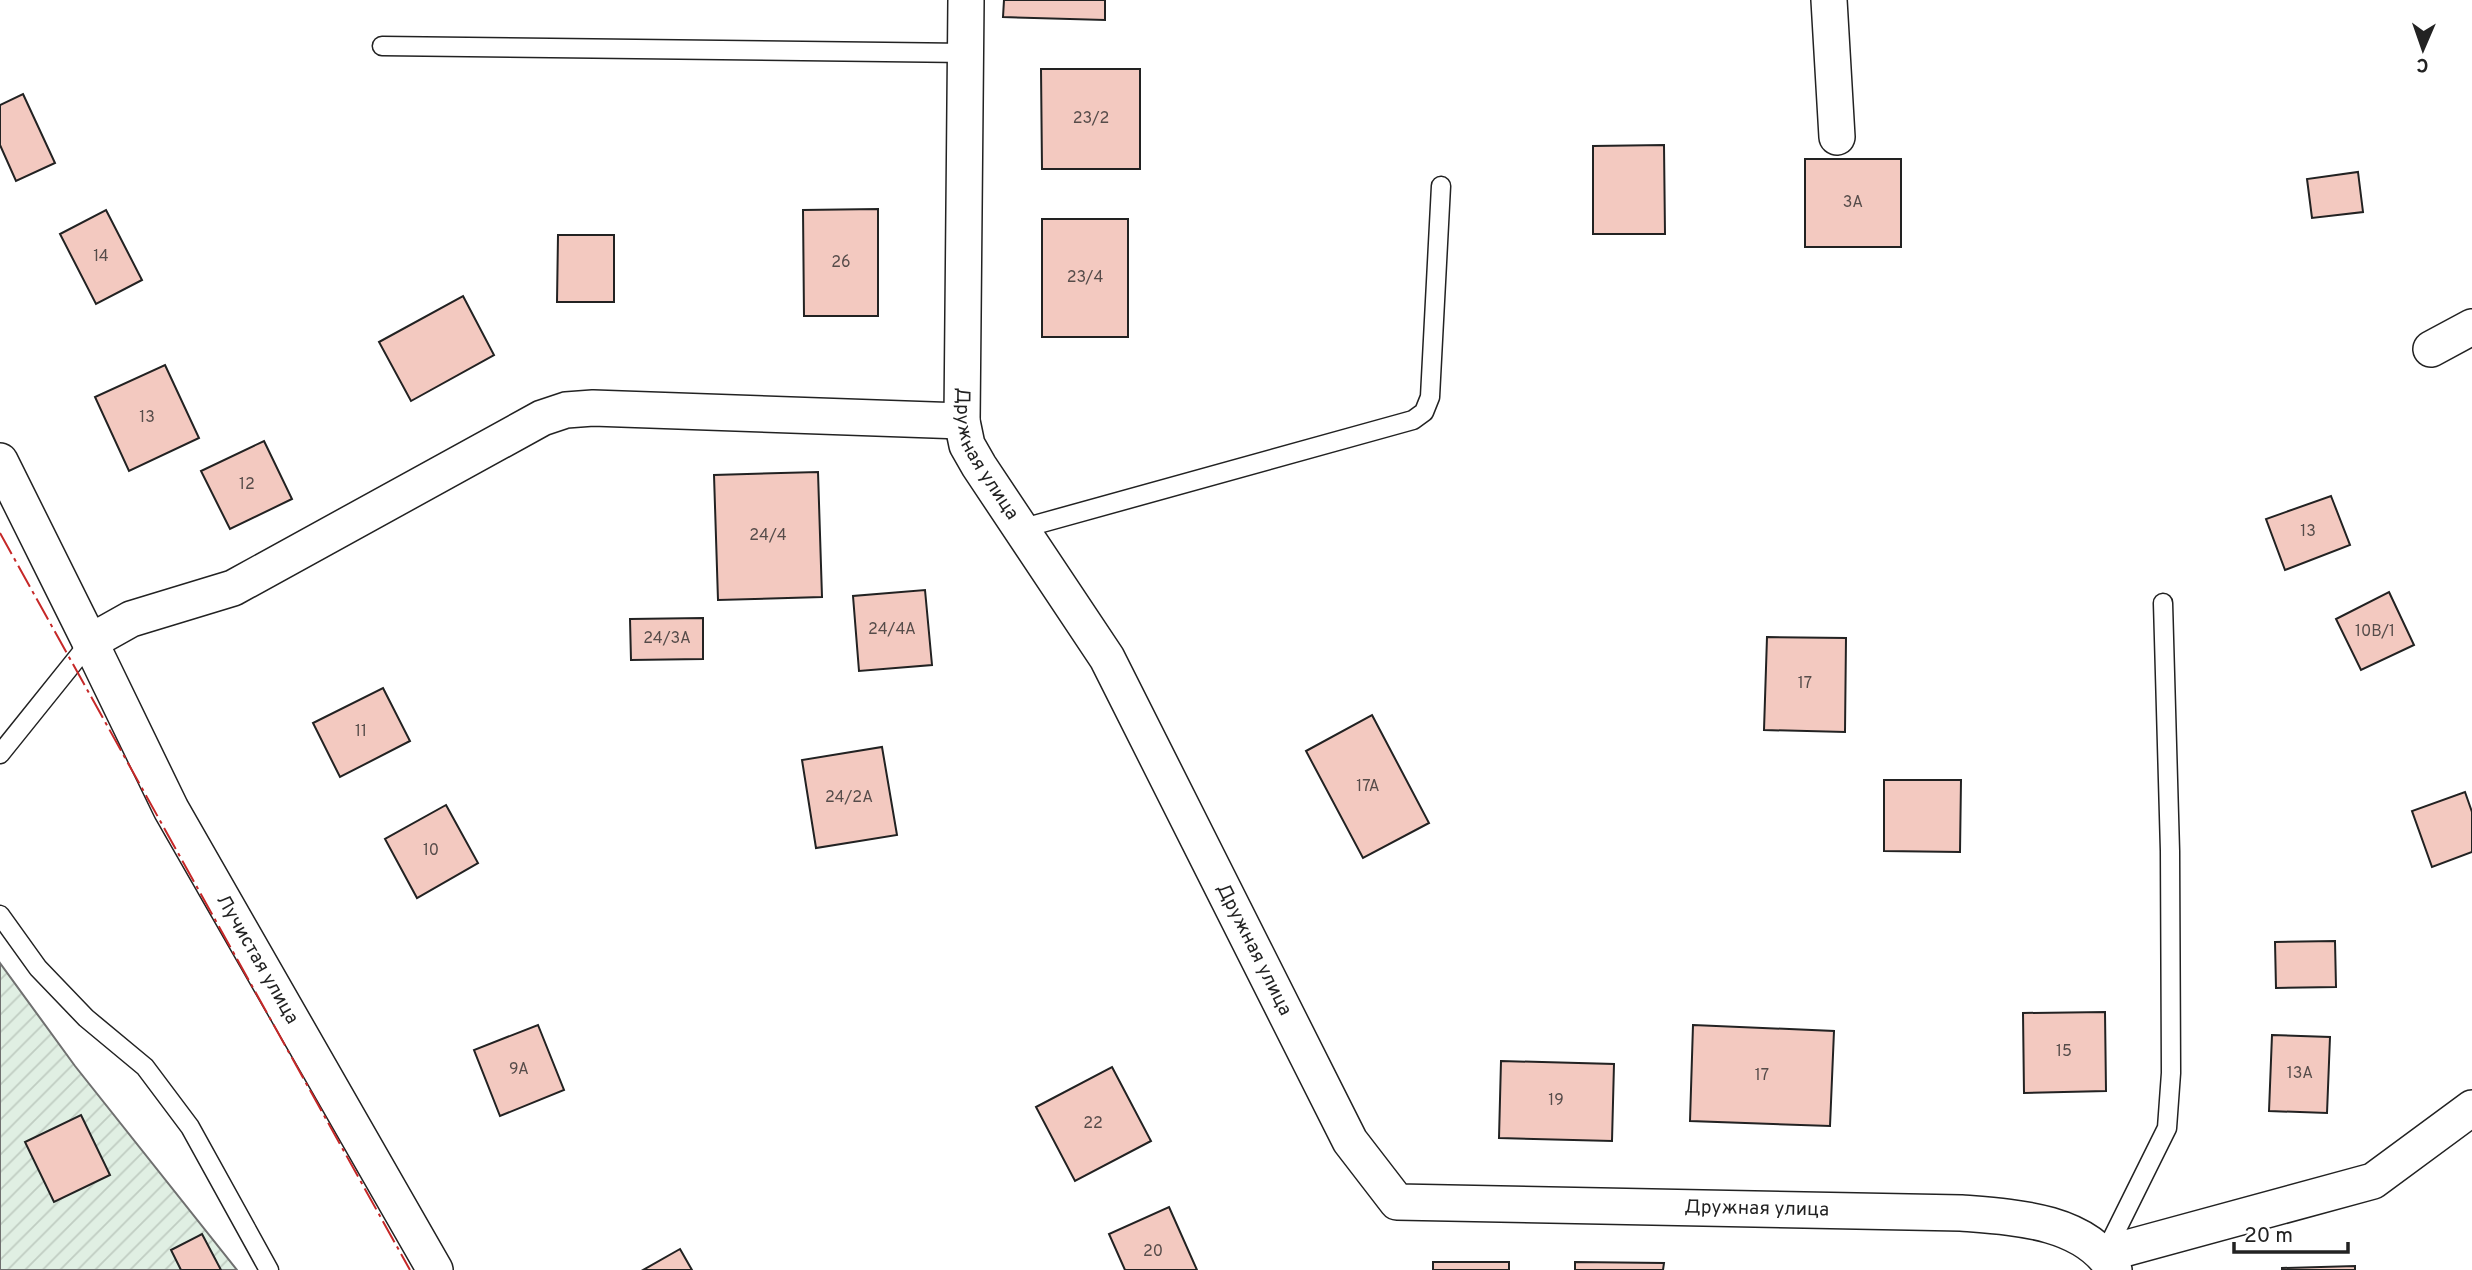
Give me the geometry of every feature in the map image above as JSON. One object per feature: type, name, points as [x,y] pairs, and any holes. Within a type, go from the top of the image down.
[{"type":"street","name":"Дружная улица","points":[[966,0],[962,421],[967,445],[978,466],[1107,658],[1350,1141],[1397,1202],[1961,1213],[2017,1217],[2070,1233],[2109,1262]]},
{"type":"street","points":[[1829,0],[1837,137]]},
{"type":"street","points":[[2431,349],[2472,327]]},
{"type":"street","points":[[90,642],[131,619],[233,588],[542,418],[566,410],[593,408],[962,421]]},
{"type":"street","name":"Лучистая улица","points":[[0,461],[171,810],[435,1270]]},
{"type":"street","points":[[2109,1262],[2373,1181],[2472,1108]]},
{"type":"lane","points":[[382,46],[967,53]]},
{"type":"lane","points":[[1020,529],[1413,420],[1424,412],[1430,397],[1441,187]]},
{"type":"lane","points":[[2109,1262],[2167,1128],[2171,1073],[2170,851],[2163,603]]},
{"type":"lane","points":[[0,754],[90,642]]},
{"type":"lane","points":[[0,915],[38,968],[86,1018],[145,1068],[183,1117],[269,1270]]},
{"type":"green space","points":[[0,963],[75,1066],[237,1270],[0,1270]]},
{"type":"building","points":[[1004,0],[1105,0],[1105,20],[1003,17]]},
{"type":"building","points":[[1041,69],[1140,69],[1140,169],[1042,169]]},
{"type":"building","points":[[23,94],[55,163],[16,181],[0,145],[0,105]]},
{"type":"building","points":[[1664,145],[1665,234],[1593,234],[1593,146]]},
{"type":"building","points":[[1805,159],[1901,159],[1901,247],[1805,247]]},
{"type":"building","points":[[2358,172],[2363,212],[2312,218],[2307,179]]},
{"type":"building","points":[[878,209],[878,316],[804,316],[803,210]]},
{"type":"building","points":[[106,210],[142,280],[96,304],[60,234]]},
{"type":"building","points":[[1042,219],[1128,219],[1128,337],[1042,337]]},
{"type":"building","points":[[558,235],[614,235],[614,302],[557,302]]},
{"type":"building","points":[[463,296],[494,355],[411,401],[379,342]]},
{"type":"building","points":[[165,365],[199,438],[129,471],[95,397]]},
{"type":"building","points":[[264,441],[292,499],[230,529],[201,471]]},
{"type":"building","points":[[818,472],[822,597],[718,600],[714,475]]},
{"type":"building","points":[[2331,496],[2350,545],[2285,570],[2266,519]]},
{"type":"building","points":[[925,590],[932,665],[859,671],[853,596]]},
{"type":"building","points":[[2389,592],[2414,645],[2361,670],[2336,619]]},
{"type":"building","points":[[703,618],[703,659],[631,660],[630,619]]},
{"type":"building","points":[[1767,637],[1846,638],[1845,732],[1764,730]]},
{"type":"building","points":[[383,688],[410,741],[340,777],[313,723]]},
{"type":"building","points":[[1372,715],[1429,823],[1363,858],[1306,751]]},
{"type":"building","points":[[882,747],[897,835],[816,848],[802,760]]},
{"type":"building","points":[[1884,780],[1961,780],[1960,852],[1884,851]]},
{"type":"building","points":[[2465,792],[2472,812],[2472,852],[2432,867],[2412,811]]},
{"type":"building","points":[[446,805],[478,863],[417,898],[385,839]]},
{"type":"building","points":[[2335,941],[2336,987],[2276,988],[2275,942]]},
{"type":"building","points":[[2105,1012],[2106,1091],[2024,1093],[2023,1013]]},
{"type":"building","points":[[538,1025],[564,1090],[500,1116],[474,1050]]},
{"type":"building","points":[[1693,1025],[1834,1031],[1830,1126],[1690,1121]]},
{"type":"building","points":[[2272,1035],[2330,1037],[2327,1113],[2269,1111]]},
{"type":"building","points":[[1501,1061],[1614,1064],[1612,1141],[1499,1138]]},
{"type":"building","points":[[1112,1067],[1151,1141],[1075,1181],[1036,1107]]},
{"type":"building","points":[[81,1115],[110,1175],[54,1202],[25,1142]]},
{"type":"building","points":[[1169,1207],[1197,1270],[1125,1270],[1109,1234]]},
{"type":"building","points":[[202,1234],[221,1270],[181,1270],[171,1250]]},
{"type":"building","points":[[680,1249],[692,1270],[643,1270]]},
{"type":"building","points":[[1433,1262],[1509,1262],[1509,1270],[1433,1270]]},
{"type":"building","points":[[1575,1262],[1664,1263],[1663,1270],[1575,1270]]},
{"type":"building","points":[[2355,1266],[2355,1270],[2282,1270],[2282,1268]]},
{"type":"power","points":[[0,533],[410,1270]]}]
